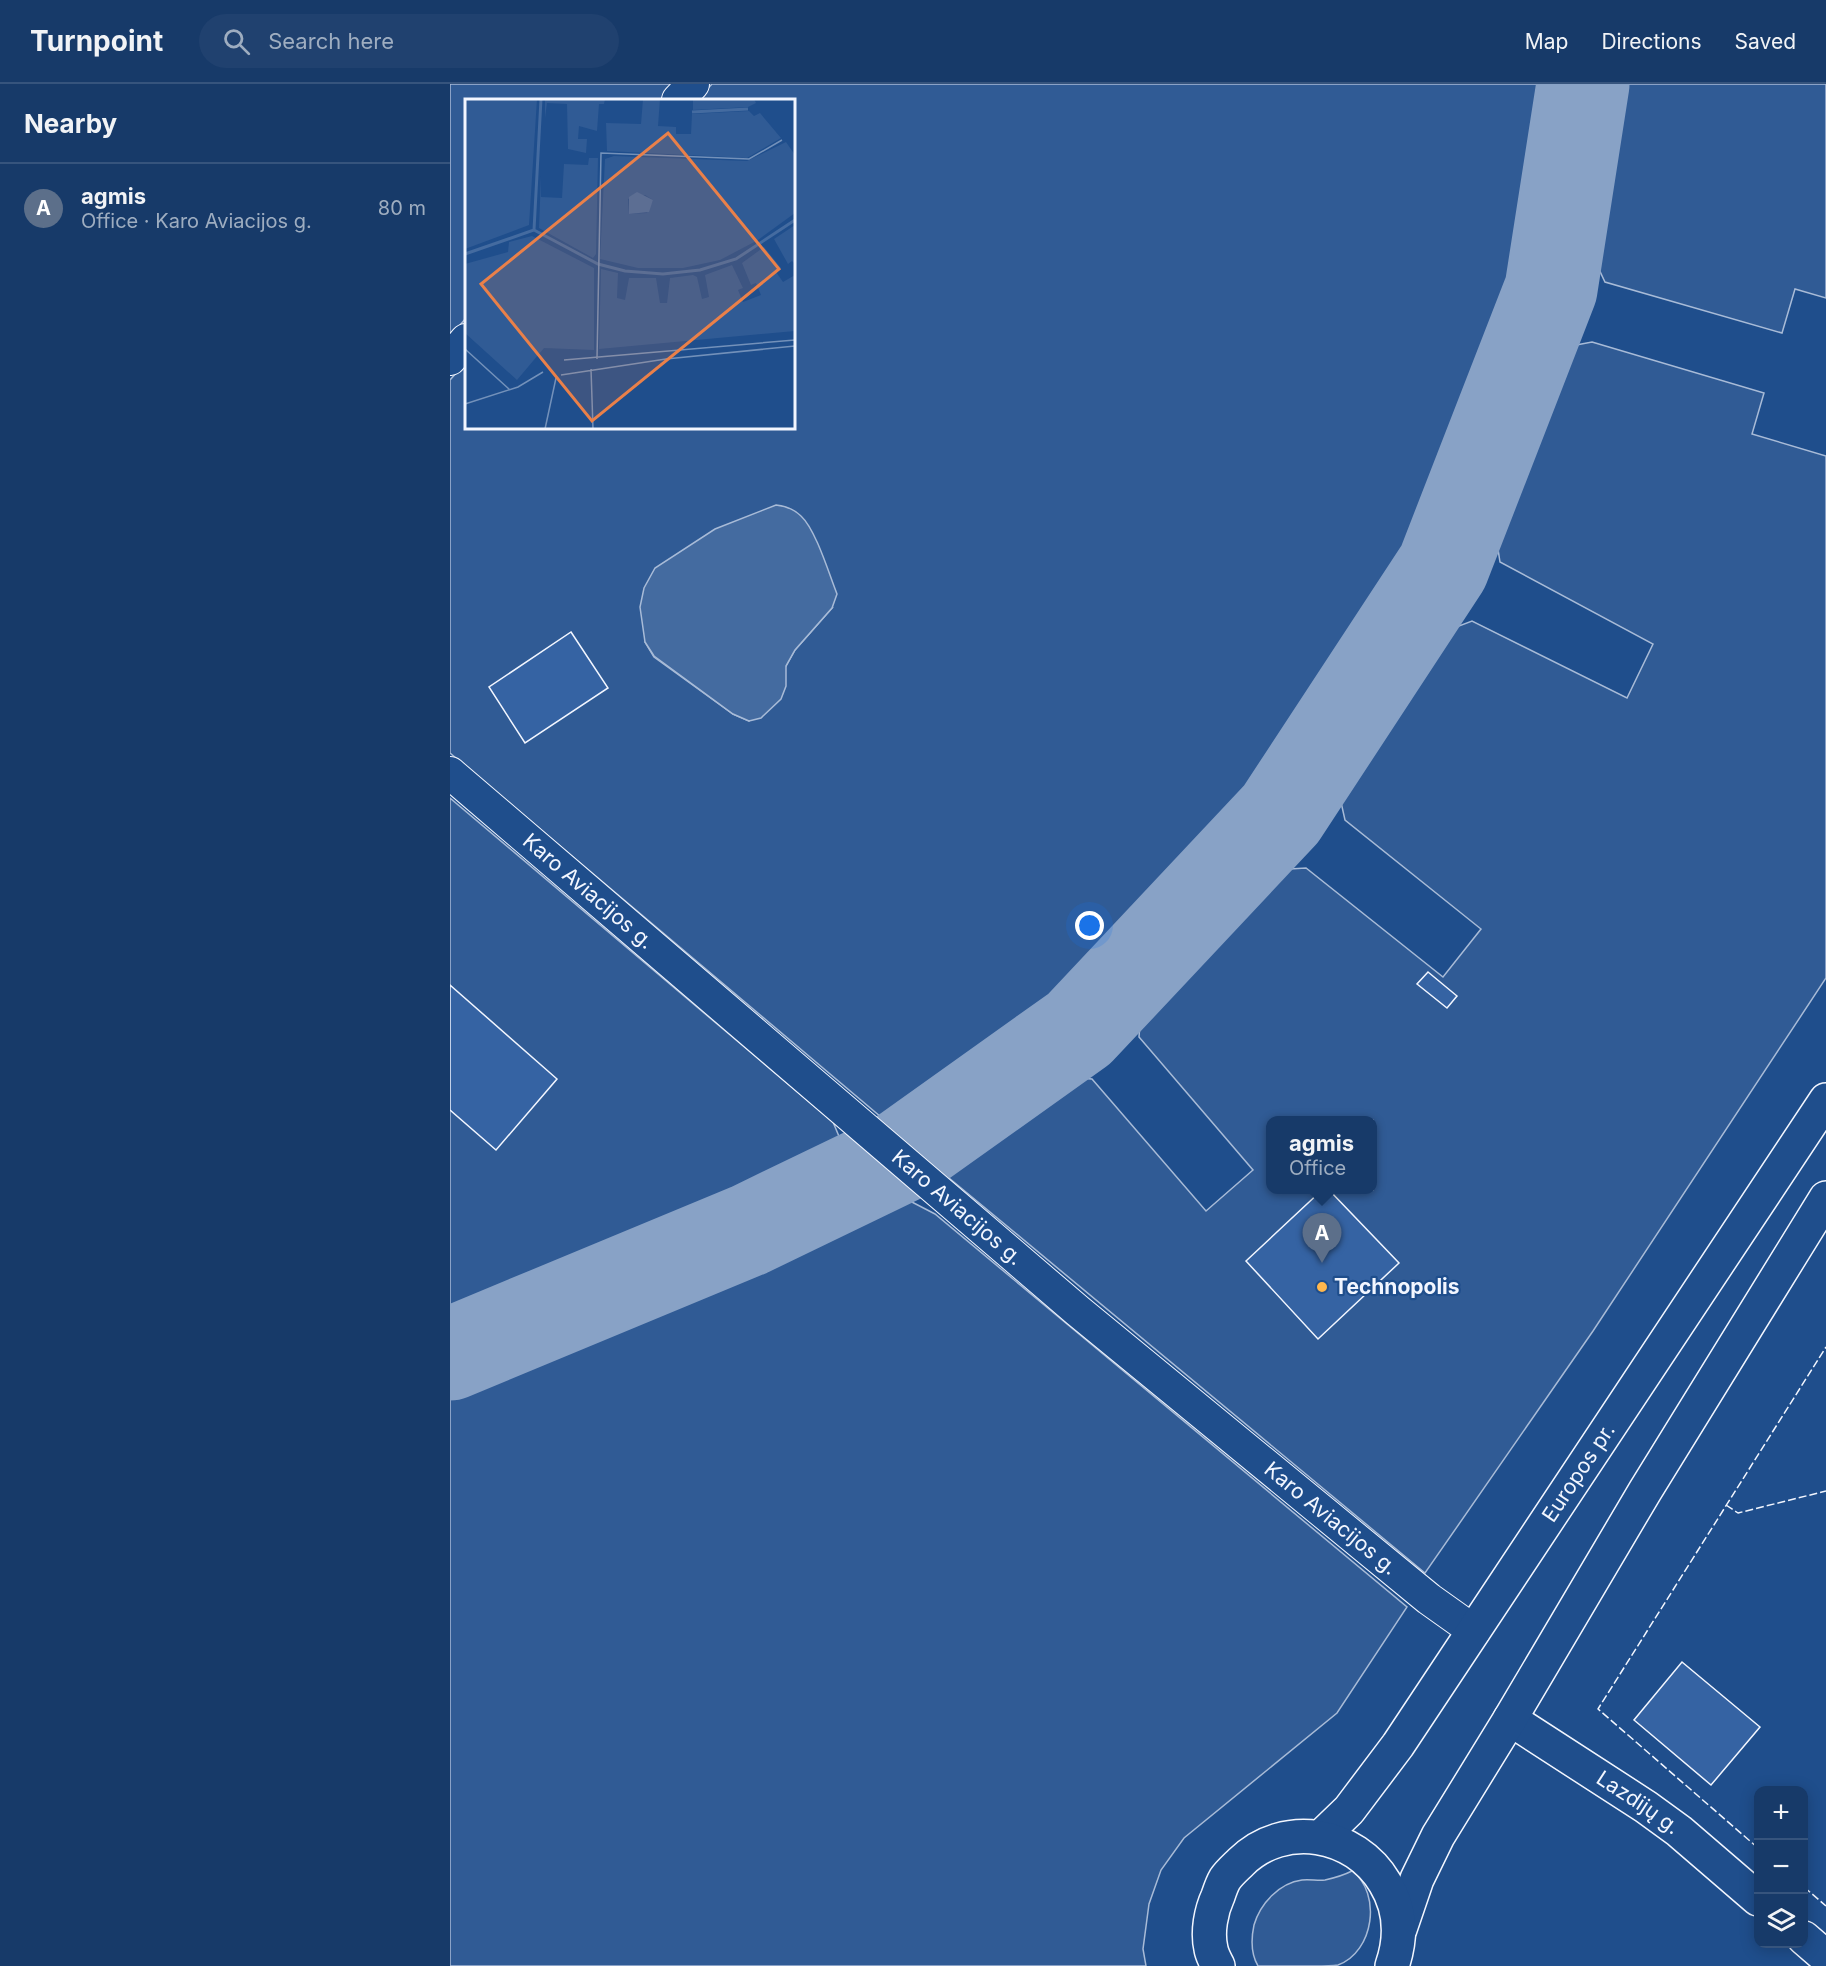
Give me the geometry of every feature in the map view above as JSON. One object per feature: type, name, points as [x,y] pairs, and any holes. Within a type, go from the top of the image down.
[{"type":"main road","name":"Europos pr.","points":[[1321,1837],[1349,1810],[1398,1745],[1826,1100]]},
{"type":"main road","points":[[1392,1966],[1398,1951],[1400,1929],[1416,1879],[1438,1836],[1645,1491],[1826,1198]]},
{"type":"main road","name":"Lazdijų g.","points":[[1510,1719],[1663,1819],[1754,1896]]},
{"type":"main road","points":[[1218,1966],[1210,1947],[1211,1911],[1225,1878],[1251,1852],[1284,1838],[1321,1837],[1352,1848],[1377,1869],[1393,1897],[1400,1929]]},
{"type":"main road","points":[[1808,1942],[1826,1957]]},
{"type":"street","points":[[679,99],[693,84]]},
{"type":"street","points":[[450,359],[465,341]]},
{"type":"street","name":"Karo Aviacijos g.","points":[[450,773],[1069,1303],[1430,1599],[1474,1631]]},
{"type":"shaded area","points":[[450,84],[674,84],[661,99],[465,99],[465,319],[450,337]]},
{"type":"shaded area","points":[[712,84],[1544,84],[1523,226],[1478,393],[1425,519],[1344,665],[1259,785],[1122,938],[1018,1029],[899,1118],[881,1117],[450,753],[450,380],[465,363],[465,429],[795,429],[795,99],[698,99]],"holes":[[[832,608],[795,650],[749,721],[733,714],[654,657],[645,642]]]},
{"type":"shaded area","points":[[1613,84],[1826,84],[1826,298],[1795,289],[1782,333],[1605,282],[1588,246]]},
{"type":"shaded area","points":[[1592,342],[1764,393],[1752,434],[1826,456],[1826,978],[1593,1331],[1425,1573],[949,1178],[943,1166],[947,1153],[1054,1076],[1092,1079],[1206,1211],[1253,1170],[1139,1037],[1142,1000],[1273,870],[1306,868],[1443,977],[1481,929],[1345,820],[1338,789],[1435,635],[1472,621],[1627,698],[1653,644],[1500,562],[1494,523],[1558,360],[1571,346]]},
{"type":"shaded area","points":[[776,505],[792,510],[807,523],[817,542],[837,594],[832,608],[795,650],[786,666],[786,686],[781,699],[761,718],[749,721],[733,714],[654,656],[645,642],[640,607],[644,588],[655,568],[715,529]]},
{"type":"shaded area","points":[[450,798],[833,1122],[843,1146],[836,1158],[450,1326]]},
{"type":"shaded area","points":[[888,1197],[910,1201],[935,1214],[1407,1607],[1337,1713],[1184,1838],[1161,1870],[1149,1904],[1143,1949],[1146,1966],[450,1966],[450,1386]]},
{"type":"shaded area","points":[[1352,1871],[1368,1893],[1370,1907],[1370,1921],[1360,1948],[1338,1965],[1258,1966],[1252,1946],[1252,1936],[1257,1917],[1266,1902],[1278,1890],[1294,1882],[1325,1880]]},
{"type":"building","points":[[571,632],[608,688],[525,743],[489,687]]},
{"type":"building","points":[[1428,972],[1457,996],[1447,1008],[1417,984]]},
{"type":"building","points":[[450,985],[557,1079],[496,1150],[450,1110]]},
{"type":"building","name":"Technopolis","points":[[1318,1194],[1333,1194],[1399,1263],[1318,1339],[1246,1261]]},
{"type":"building","points":[[1682,1662],[1760,1727],[1711,1785],[1634,1720]]},
{"type":"taxiway","points":[[450,1354],[749,1230],[898,1158],[1079,1029],[1281,814],[1443,567],[1551,289],[1583,84]]},
{"type":"fence","points":[[1754,1845],[1598,1709],[1826,1347]]},
{"type":"fence","points":[[1726,1505],[1738,1513],[1826,1491]]},
{"type":"fence","points":[[1808,1890],[1826,1906]]},
{"type":"place","name":"agmis","points":[[1322,1263]]},
{"type":"place","name":"Technopolis","points":[[1322,1287]]}]
